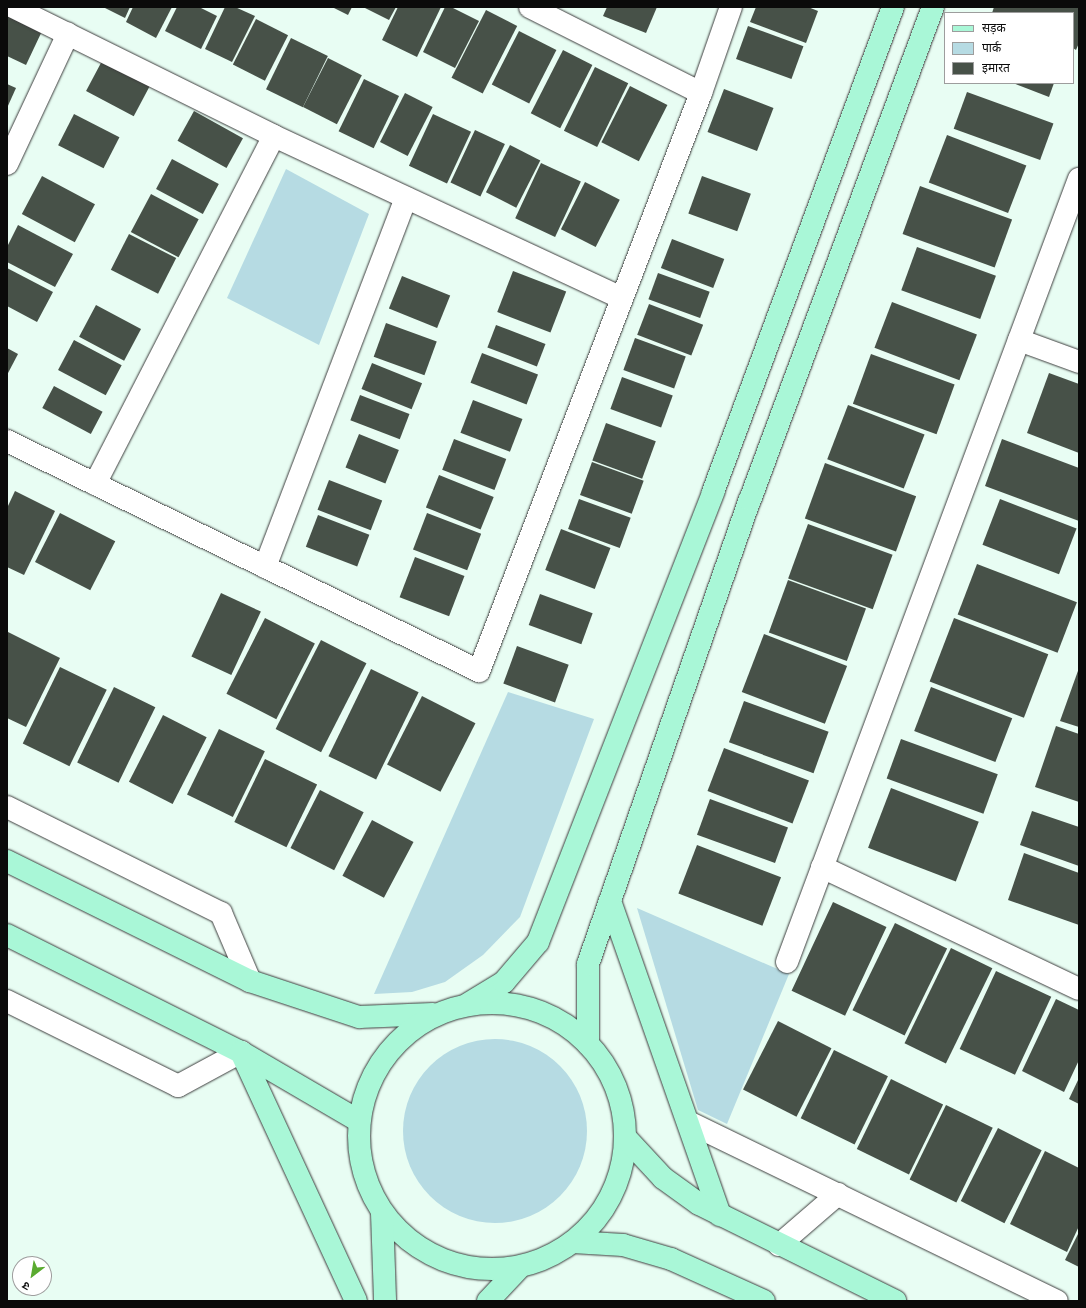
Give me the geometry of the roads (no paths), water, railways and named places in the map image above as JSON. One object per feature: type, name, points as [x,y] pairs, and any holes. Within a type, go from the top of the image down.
[{"type":"street","points":[[13,7],[274,136],[620,297]]},
{"type":"street","points":[[530,7],[701,93]]},
{"type":"street","points":[[7,441],[479,671],[620,297],[701,93],[731,7]]},
{"type":"street","points":[[468,1004],[504,982],[538,942],[710,500],[893,7]]},
{"type":"street","points":[[588,1044],[588,964],[750,500],[933,7]]},
{"type":"street","points":[[7,164],[68,34]]},
{"type":"street","points":[[95,484],[274,136]]},
{"type":"street","points":[[787,962],[1079,179]]},
{"type":"street","points":[[265,567],[406,198]]},
{"type":"street","points":[[1019,340],[1079,362]]},
{"type":"street","points":[[7,807],[221,913],[250,981]]},
{"type":"street","points":[[7,861],[250,981],[359,1017],[433,1014],[468,1004],[500,1003],[532,1009],[562,1023],[588,1044],[605,1065],[617,1090],[625,1137],[624,1158],[611,1197],[600,1214],[573,1242],[543,1260],[520,1266],[481,1269],[443,1260],[409,1241],[382,1212],[368,1186],[359,1158],[359,1121],[365,1091],[383,1058],[409,1030],[433,1014]]},
{"type":"street","points":[[822,867],[1079,989]]},
{"type":"street","points":[[610,901],[720,1215]]},
{"type":"street","points":[[7,935],[241,1052],[359,1121]]},
{"type":"street","points":[[7,1001],[178,1086],[241,1052]]},
{"type":"street","points":[[241,1052],[356,1301]]},
{"type":"street","points":[[688,1122],[1057,1301]]},
{"type":"street","points":[[625,1137],[663,1178],[699,1204],[779,1245],[895,1301]]},
{"type":"street","points":[[779,1245],[838,1194]]},
{"type":"street","points":[[382,1212],[385,1301]]},
{"type":"street","points":[[573,1242],[623,1245],[671,1259],[728,1293],[764,1301]]},
{"type":"street","points":[[488,1301],[520,1266]]}]
